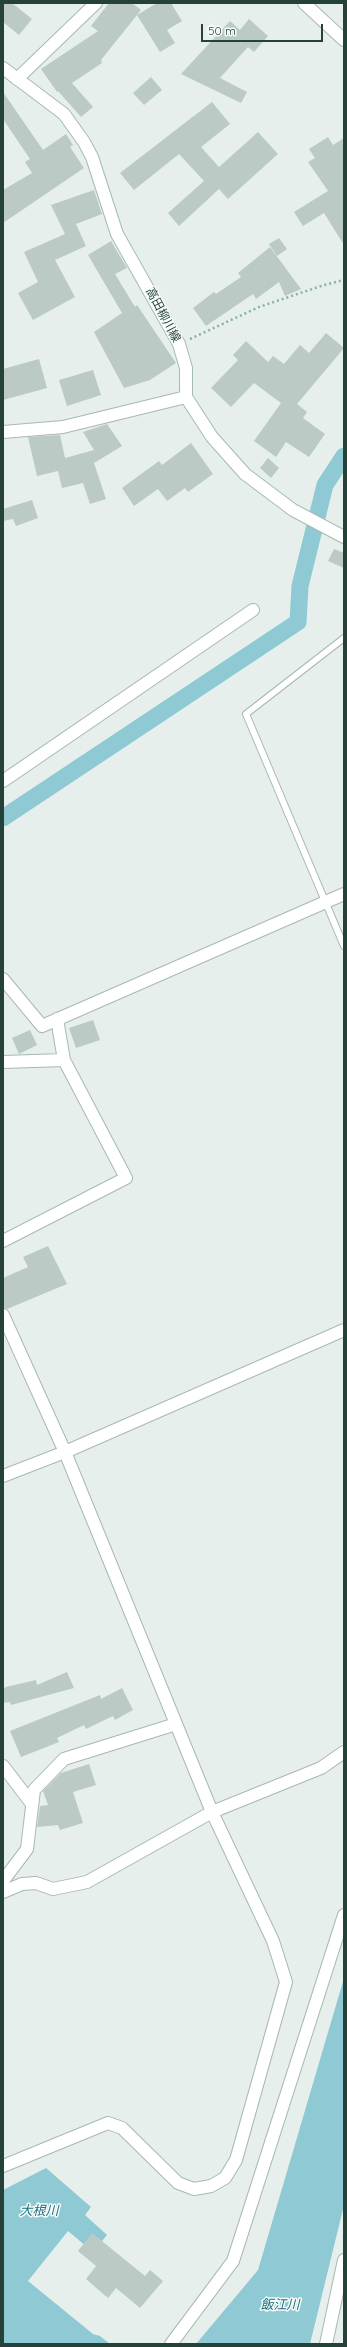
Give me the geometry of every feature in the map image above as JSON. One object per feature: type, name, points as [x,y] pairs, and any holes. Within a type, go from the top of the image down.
[{"type":"street","points":[[17,79],[96,3]]},
{"type":"street","points":[[304,3],[344,40]]},
{"type":"street","name":"高田柳川線","points":[[3,68],[64,114],[76,128],[92,158],[117,234],[179,344],[186,368],[186,397]]},
{"type":"street","points":[[3,432],[63,427],[186,397],[212,437],[245,474],[293,510],[344,538]]},
{"type":"street","points":[[3,781],[253,610]]},
{"type":"street","points":[[3,979],[42,1026],[344,894]]},
{"type":"street","points":[[3,1241],[126,1178],[64,1060],[57,1019]]},
{"type":"street","points":[[3,1062],[64,1060]]},
{"type":"street","points":[[3,1315],[65,1452],[212,1812],[273,1941],[286,1982],[236,2160],[224,2178],[211,2186],[194,2189],[178,2183],[122,2128],[108,2124],[3,2166]]},
{"type":"street","points":[[3,1476],[65,1452],[344,1330]]},
{"type":"street","points":[[3,1881],[27,1849],[34,1790],[64,1759],[176,1724]]},
{"type":"street","points":[[3,1892],[22,1884],[36,1883],[53,1889],[88,1882],[212,1812],[321,1768],[344,1752]]},
{"type":"street","points":[[3,1766],[32,1804]]},
{"type":"street","points":[[171,2344],[233,2260],[344,1915]]},
{"type":"street","points":[[326,2344],[344,2260]]},
{"type":"lane","points":[[344,638],[246,714],[344,946]]},
{"type":"path","points":[[179,344],[259,307],[324,285],[344,280]]},
{"type":"water","name":"飯江川","points":[[344,1978],[344,2205],[310,2344],[196,2344],[258,2270]]},
{"type":"water","name":"大根川","points":[[46,2168],[91,2207],[85,2215],[107,2235],[93,2252],[68,2231],[28,2281],[93,2334],[100,2336],[110,2344],[3,2344],[3,2190]]},
{"type":"building","points":[[3,3],[12,3],[32,19],[19,35],[3,22]]},
{"type":"building","points":[[109,3],[132,3],[141,10],[101,60],[102,63],[72,83],[93,107],[81,117],[58,91],[57,92],[41,69],[98,31],[91,26]]},
{"type":"building","points":[[157,3],[171,3],[182,21],[167,30],[175,43],[160,52],[137,15]]},
{"type":"building","points":[[249,19],[268,36],[254,52],[248,47],[220,78],[247,92],[241,103],[181,74],[230,21],[240,30]]},
{"type":"building","points":[[151,77],[162,90],[144,105],[133,93]]},
{"type":"building","points":[[3,92],[43,150],[66,134],[73,145],[70,147],[84,168],[3,223],[3,190],[32,173],[25,162],[30,159],[3,119]]},
{"type":"building","points":[[212,102],[230,124],[201,147],[219,167],[258,132],[278,154],[228,199],[219,189],[179,226],[168,213],[204,181],[179,154],[134,190],[120,173]]},
{"type":"building","points":[[328,137],[333,145],[344,138],[344,245],[324,213],[303,226],[294,212],[328,191],[308,162],[315,158],[309,149]]},
{"type":"building","points":[[94,190],[102,214],[76,224],[86,246],[55,260],[75,297],[33,320],[18,293],[38,282],[24,252],[65,234],[51,205]]},
{"type":"building","points":[[279,238],[287,249],[277,256],[269,244]]},
{"type":"building","points":[[111,241],[127,268],[115,274],[135,307],[137,305],[176,363],[150,380],[124,388],[94,332],[122,313],[88,255]]},
{"type":"building","points":[[270,247],[301,289],[285,296],[279,282],[256,299],[253,294],[206,326],[193,308],[214,292],[216,294],[241,277],[238,273]]},
{"type":"building","points":[[326,333],[344,348],[297,404],[307,412],[303,418],[325,434],[309,457],[286,442],[276,457],[254,441],[281,403],[254,383],[231,407],[211,388],[238,360],[233,355],[246,341],[268,362],[273,356],[284,364],[300,345],[309,353]]},
{"type":"building","points":[[39,359],[47,388],[3,400],[3,369]]},
{"type":"building","points":[[93,370],[101,395],[67,406],[59,380]]},
{"type":"building","points":[[107,424],[122,446],[94,463],[106,499],[90,504],[83,483],[62,488],[58,471],[37,476],[28,437],[60,435],[65,458],[94,450],[83,432]]},
{"type":"building","points":[[191,443],[213,474],[188,492],[185,488],[167,501],[158,489],[134,506],[122,488],[159,461],[162,465]]},
{"type":"building","points":[[268,458],[279,468],[271,478],[260,468]]},
{"type":"building","points":[[32,500],[38,518],[16,526],[13,519],[3,521],[3,509]]},
{"type":"building","points":[[334,549],[344,553],[344,568],[328,561]]},
{"type":"building","points":[[93,1020],[100,1040],[76,1048],[69,1028]]},
{"type":"building","points":[[30,1030],[37,1045],[19,1054],[12,1038]]},
{"type":"building","points":[[48,1246],[67,1284],[7,1309],[3,1308],[3,1278],[28,1267],[23,1257]]},
{"type":"building","points":[[67,1672],[74,1688],[11,1705],[10,1702],[3,1703],[3,1689],[6,1687],[36,1680],[37,1685]]},
{"type":"building","points":[[122,1688],[133,1710],[115,1720],[113,1716],[86,1729],[84,1725],[57,1738],[59,1742],[21,1757],[10,1731],[100,1695],[101,1699]]},
{"type":"building","points":[[89,1764],[96,1785],[73,1792],[83,1823],[60,1830],[58,1825],[37,1827],[40,1806],[48,1805],[43,1791],[61,1773]]},
{"type":"building","points":[[92,2233],[145,2276],[150,2270],[163,2281],[140,2308],[116,2288],[108,2298],[86,2279],[96,2266],[78,2251]]},
{"type":"waterway","points":[[3,818],[298,622],[300,586],[325,485],[344,456]]}]
